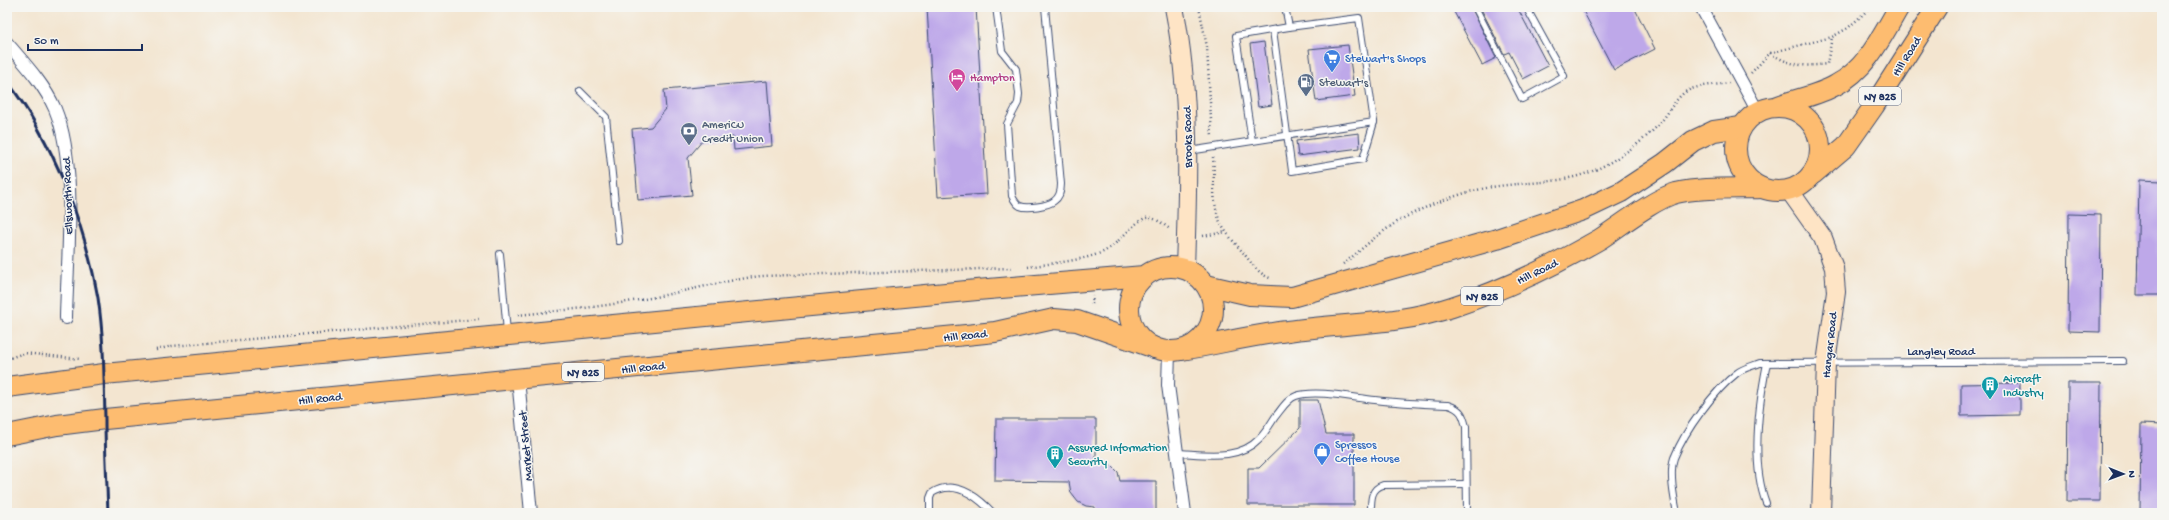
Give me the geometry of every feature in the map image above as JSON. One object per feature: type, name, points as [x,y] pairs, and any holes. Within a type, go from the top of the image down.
[{"type":"main road","name":"NY 825","points":[[1741,127],[1751,116],[1763,109],[1778,106],[1835,86],[1851,76],[1866,61],[1899,7]]},
{"type":"main road","name":"Hill Road","points":[[1812,175],[1850,140],[1937,7]]},
{"type":"main road","points":[[1778,106],[1791,108],[1803,114],[1813,124],[1819,136],[1819,156],[1812,175]]},
{"type":"main road","points":[[1206,285],[1250,295],[1292,297],[1497,239],[1582,210],[1620,192],[1700,138],[1714,131],[1741,127],[1736,141],[1736,155],[1740,169],[1750,180],[1762,188]]},
{"type":"main road","name":"NY 825","points":[[1762,188],[1776,191],[1790,190],[1802,184],[1812,175]]},
{"type":"main road","name":"Hill Road","points":[[7,435],[57,425],[105,419],[995,332],[1054,319],[1077,321],[1169,350],[1288,331],[1367,324],[1450,308],[1494,292],[1539,272],[1581,250],[1651,206],[1675,194],[1700,190],[1762,188]]},
{"type":"main road","points":[[1170,266],[1185,268],[1196,275],[1206,285],[1212,297],[1213,310],[1211,323],[1199,340],[1169,350],[1142,341],[1133,329],[1129,315],[1129,301],[1134,287],[1144,276],[1156,269],[1170,266]]},
{"type":"main road","points":[[7,387],[506,326],[1144,276]]},
{"type":"street","name":"Brooks Road","points":[[1174,7],[1179,32],[1187,106],[1188,192],[1185,268]]},
{"type":"street","points":[[1701,7],[1758,112]]},
{"type":"street","name":"Ellsworth Road","points":[[7,43],[41,83],[55,110],[61,130],[68,165],[69,193],[66,318]]},
{"type":"street","name":"Hangar Road","points":[[1790,190],[1823,238],[1834,268],[1836,292],[1826,363],[1821,513]]},
{"type":"street","points":[[1169,350],[1168,386],[1185,513]]},
{"type":"street","name":"Market Street","points":[[518,379],[531,513]]},
{"type":"lane","points":[[996,7],[1002,51],[1016,69],[1018,103],[1007,124],[1012,196],[1016,204],[1022,207],[1047,205],[1055,201],[1060,194],[1062,184],[1044,7]]},
{"type":"lane","points":[[1286,7],[1289,27]]},
{"type":"lane","points":[[1475,7],[1522,99],[1564,76],[1526,7]]},
{"type":"lane","points":[[1252,142],[1236,36],[1289,27],[1359,18],[1374,122],[1363,159],[1292,171],[1273,30]]},
{"type":"lane","points":[[580,91],[606,117],[619,241]]},
{"type":"lane","points":[[1188,152],[1374,122]]},
{"type":"lane","points":[[500,254],[506,326]]},
{"type":"lane","name":"Langley Road","points":[[1677,513],[1673,491],[1674,459],[1680,448],[1709,400],[1738,372],[1760,363],[2123,361]]},
{"type":"lane","points":[[1766,503],[1761,491],[1759,458],[1762,393],[1768,363]]},
{"type":"lane","points":[[1177,453],[1226,455],[1239,452],[1259,439],[1286,402],[1295,396],[1303,394],[1350,396],[1375,400],[1448,405],[1457,408],[1463,414],[1466,427],[1466,513]]},
{"type":"lane","points":[[1371,513],[1371,498],[1373,491],[1377,487],[1384,485],[1466,484]]},
{"type":"lane","points":[[930,513],[930,498],[932,493],[944,488],[962,489],[969,492],[993,513]]},
{"type":"path","points":[[1199,7],[1207,47],[1213,148],[1212,173],[1216,211],[1226,232],[1263,275],[1271,278]]},
{"type":"path","points":[[1341,265],[1391,226],[1407,217],[1456,197],[1478,190],[1571,179],[1590,173],[1609,163],[1650,134],[1676,100],[1687,91],[1698,87],[1742,81],[1770,53],[1832,37],[1848,28],[1871,7]]},
{"type":"path","points":[[1770,53],[1796,65],[1808,67],[1827,64],[1832,37]]},
{"type":"path","points":[[1027,267],[1103,252],[1115,245],[1138,222],[1151,218],[1159,222]]},
{"type":"path","points":[[1196,237],[1226,232]]},
{"type":"path","points":[[150,352],[172,346],[506,326],[640,300],[734,279],[762,276],[1013,268]]},
{"type":"path","points":[[7,359],[24,353],[84,359]]},
{"type":"building","points":[[927,7],[976,7],[987,194],[938,197]]},
{"type":"building","points":[[1459,7],[1471,7],[1496,58],[1482,65],[1453,10]]},
{"type":"building","points":[[1480,7],[1517,7],[1548,66],[1523,79],[1509,52],[1504,54]]},
{"type":"building","points":[[1581,7],[1634,7],[1655,49],[1614,70]]},
{"type":"building","points":[[1264,42],[1272,105],[1258,107],[1250,44]]},
{"type":"building","name":"Stewart's Shops","points":[[1348,45],[1355,96],[1316,101],[1309,49]]},
{"type":"building","points":[[767,81],[772,146],[734,150],[733,137],[703,140],[688,158],[692,195],[638,200],[632,129],[651,127],[666,109],[664,90]]},
{"type":"building","points":[[1359,133],[1360,148],[1298,156],[1296,141]]},
{"type":"building","points":[[2139,180],[2162,181],[2162,295],[2137,295]]},
{"type":"building","points":[[2069,214],[2101,215],[2100,332],[2068,331]]},
{"type":"building","name":"Aircraft Industry","points":[[2020,383],[2020,415],[1961,416],[1961,384]]},
{"type":"building","points":[[2068,383],[2101,383],[2100,501],[2067,501]]},
{"type":"building","points":[[1300,400],[1318,400],[1326,434],[1354,434],[1354,505],[1248,505],[1248,468],[1259,468],[1300,428]]},
{"type":"building","name":"Assured Information Security","points":[[996,419],[1096,419],[1096,459],[1105,461],[1112,466],[1118,472],[1120,481],[1156,481],[1156,513],[1095,513],[1095,507],[1086,506],[1078,502],[1071,493],[1069,482],[995,481]]},
{"type":"building","points":[[2141,424],[2162,425],[2162,513],[2140,513]]},
{"type":"railway","points":[[7,81],[24,105],[53,157],[76,213],[92,270],[98,298],[103,343],[108,513]]},
{"type":"place","name":"Stewart's Shops","points":[[1332,73]]},
{"type":"place","name":"Hampton","points":[[957,92]]},
{"type":"place","name":"Stewart's","points":[[1306,97]]},
{"type":"place","name":"AmeriCU Credit Union","points":[[689,146]]},
{"type":"place","name":"Aircraft Industry","points":[[1990,400]]},
{"type":"place","name":"Spressos Coffee House","points":[[1322,466]]},
{"type":"place","name":"Assured Information Security","points":[[1055,469]]}]
